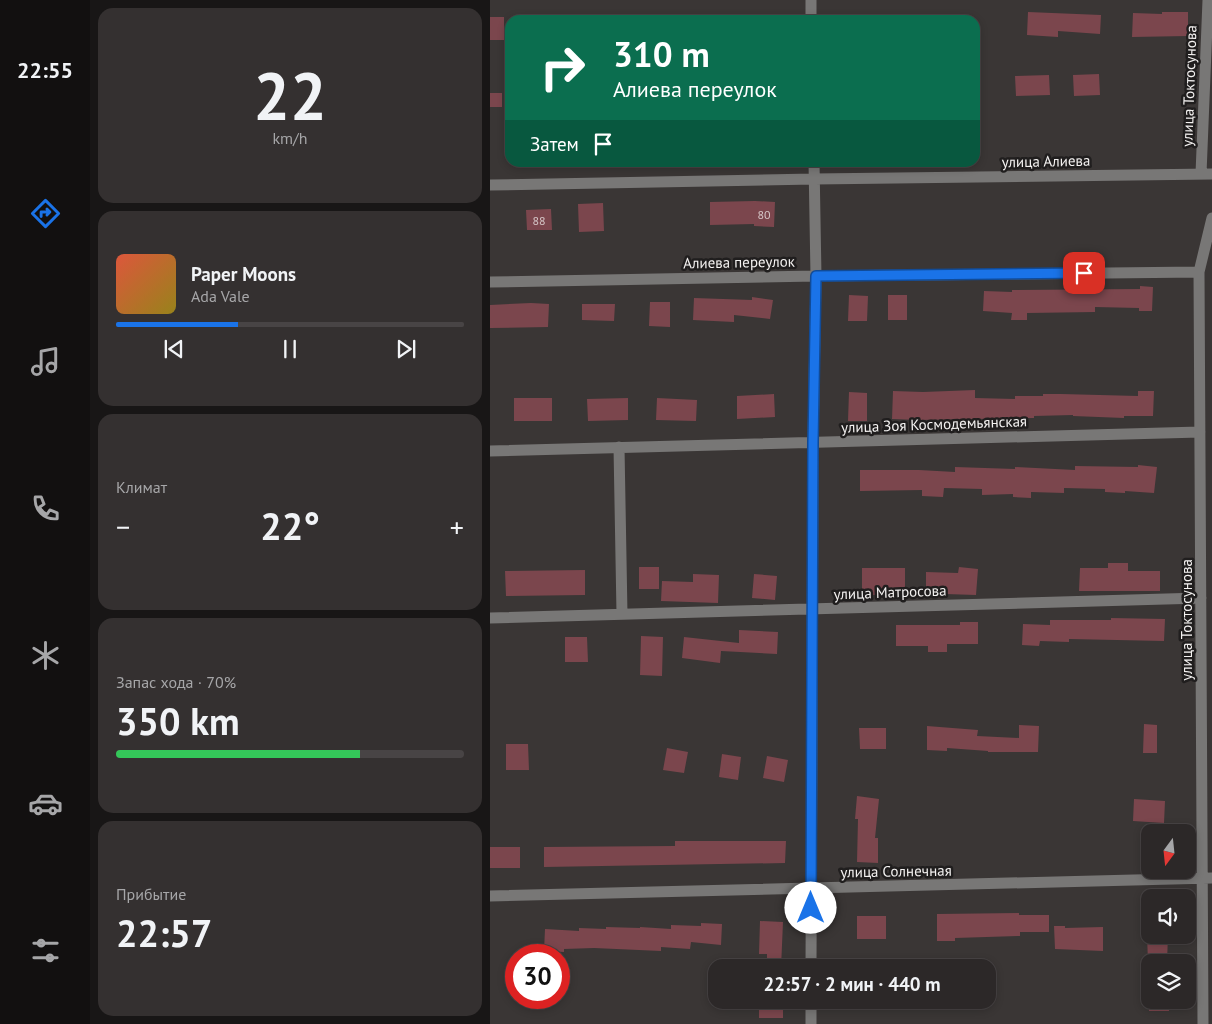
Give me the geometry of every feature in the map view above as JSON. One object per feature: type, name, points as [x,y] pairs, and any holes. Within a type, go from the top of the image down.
[{"type":"street","points":[[811,0],[811,15]]},
{"type":"street","name":"улица Токтосунова","points":[[1206,174],[1208,0]]},
{"type":"street","points":[[811,959],[813,442],[816,276],[814,167]]},
{"type":"street","name":"улица Алиева","points":[[490,185],[1206,174]]},
{"type":"street","name":"улица Токтосунова","points":[[1203,1024],[1207,878],[1201,598],[1199,272],[1212,218]]},
{"type":"street","name":"Алиева переулок","points":[[490,282],[1199,272]]},
{"type":"street","name":"улица Зоя Космодемьянская","points":[[490,451],[1200,432]]},
{"type":"street","points":[[619,447],[622,614]]},
{"type":"street","name":"улица Матросова","points":[[490,618],[1201,598]]},
{"type":"street","name":"улица Солнечная","points":[[490,896],[1207,878]]},
{"type":"street","points":[[811,1009],[811,1024]]},
{"type":"building","points":[[1028,12],[1101,15],[1100,34],[1058,31],[1058,37],[1027,35]]},
{"type":"building","points":[[1162,12],[1188,12],[1188,36],[1132,37],[1133,13],[1162,14]]},
{"type":"building","points":[[490,17],[504,17],[504,40],[490,40]]},
{"type":"building","points":[[1099,74],[1100,95],[1074,96],[1073,75]]},
{"type":"building","points":[[1049,75],[1050,95],[1016,96],[1015,76]]},
{"type":"building","points":[[490,93],[502,93],[502,107],[490,107]]},
{"type":"building","points":[[710,202],[775,202],[774,227],[754,226],[754,224],[710,225]]},
{"type":"building","points":[[603,203],[604,231],[579,232],[578,204]]},
{"type":"building","points":[[551,209],[552,230],[527,230],[526,210]]},
{"type":"building","points":[[1140,286],[1153,287],[1152,311],[1139,311],[1139,308],[1095,307],[1095,312],[1027,313],[1027,320],[1011,320],[1012,313],[983,311],[984,291],[1140,289]]},
{"type":"building","points":[[849,295],[868,296],[867,321],[848,321]]},
{"type":"building","points":[[888,295],[907,295],[907,320],[888,320]]},
{"type":"building","points":[[752,297],[773,300],[770,319],[734,315],[734,322],[693,320],[694,298],[752,300]]},
{"type":"building","points":[[650,302],[670,302],[670,327],[649,326]]},
{"type":"building","points":[[549,304],[548,327],[490,328],[490,305]]},
{"type":"building","points":[[582,304],[615,304],[614,321],[582,320]]},
{"type":"building","points":[[975,390],[975,398],[1015,399],[1015,396],[1043,396],[1043,394],[1138,396],[1138,391],[1154,391],[1153,416],[1124,416],[1124,418],[1073,415],[1034,416],[1034,418],[892,419],[893,391]]},
{"type":"building","points":[[849,392],[867,393],[867,421],[848,421]]},
{"type":"building","points":[[774,394],[775,417],[737,419],[737,396]]},
{"type":"building","points":[[514,398],[552,398],[552,421],[514,421]]},
{"type":"building","points":[[628,398],[628,420],[588,421],[587,399]]},
{"type":"building","points":[[657,398],[697,400],[696,421],[656,420]]},
{"type":"building","points":[[1138,465],[1157,467],[1154,493],[1105,492],[1105,489],[1064,488],[1064,493],[1031,492],[1031,498],[1013,497],[1013,494],[982,495],[982,489],[944,488],[943,497],[922,496],[922,490],[860,491],[860,470],[955,472],[955,467],[1015,469],[1015,467],[1075,470],[1075,466],[1138,467]]},
{"type":"building","points":[[1108,563],[1128,563],[1128,571],[1160,571],[1160,591],[1079,591],[1080,568],[1108,568]]},
{"type":"building","points":[[639,567],[659,567],[659,589],[639,589]]},
{"type":"building","points":[[959,567],[978,569],[976,595],[945,594],[945,598],[926,597],[926,572],[958,573]]},
{"type":"building","points":[[862,568],[905,568],[905,595],[862,595]]},
{"type":"building","points":[[585,570],[585,595],[506,596],[505,571]]},
{"type":"building","points":[[693,574],[719,575],[718,603],[661,601],[662,581],[693,582]]},
{"type":"building","points":[[754,574],[777,576],[775,600],[752,598]]},
{"type":"building","points":[[1111,618],[1165,619],[1164,641],[1069,639],[1069,642],[1040,641],[1039,646],[1022,645],[1023,624],[1050,625],[1050,620],[1111,620]]},
{"type":"building","points":[[960,622],[978,622],[978,644],[947,644],[947,652],[928,652],[928,646],[896,646],[896,625],[960,625]]},
{"type":"building","points":[[739,630],[778,632],[777,654],[721,651],[720,663],[682,658],[684,637],[739,643]]},
{"type":"building","points":[[641,636],[663,637],[662,676],[640,675]]},
{"type":"building","points":[[565,637],[587,637],[588,662],[565,662]]},
{"type":"building","points":[[1144,724],[1157,725],[1157,753],[1143,753]]},
{"type":"building","points":[[1019,725],[1039,726],[1038,752],[988,752],[947,748],[947,751],[927,750],[927,726],[978,730],[977,736],[1019,738]]},
{"type":"building","points":[[859,728],[886,728],[886,749],[860,749]]},
{"type":"building","points":[[506,744],[528,744],[529,770],[506,770]]},
{"type":"building","points":[[667,748],[688,752],[684,773],[663,770]]},
{"type":"building","points":[[722,754],[741,757],[738,780],[719,777]]},
{"type":"building","points":[[767,756],[788,760],[784,782],[763,778]]},
{"type":"building","points":[[857,796],[879,799],[875,838],[878,838],[878,863],[857,862],[858,819],[855,819]]},
{"type":"building","points":[[1134,799],[1165,801],[1164,823],[1133,821]]},
{"type":"building","points":[[675,841],[786,841],[785,863],[544,867],[544,847],[675,846]]},
{"type":"building","points":[[490,847],[520,847],[520,868],[490,868]]},
{"type":"building","points":[[1019,913],[1019,915],[1049,915],[1049,932],[1020,932],[1020,936],[955,938],[955,941],[937,941],[937,914]]},
{"type":"building","points":[[857,916],[886,916],[886,939],[857,939]]},
{"type":"building","points":[[760,921],[783,922],[781,959],[767,959],[767,954],[759,954]]},
{"type":"building","points":[[701,923],[722,924],[721,945],[691,942],[690,949],[661,947],[661,951],[570,949],[570,944],[544,944],[545,929],[579,931],[579,928],[640,927],[671,929],[671,925],[701,926]]},
{"type":"building","points":[[1054,926],[1065,926],[1065,928],[1103,927],[1103,951],[1055,949]]},
{"type":"building","points":[[1147,944],[1168,944],[1167,954],[1148,954]]},
{"type":"building","points":[[759,1009],[783,1009],[783,1018],[759,1018]]},
{"type":"building","points":[[1149,1009],[1169,1009],[1169,1011],[1149,1011]]},
{"type":"route","points":[[811,908],[813,442],[816,276],[1084,273]]}]
